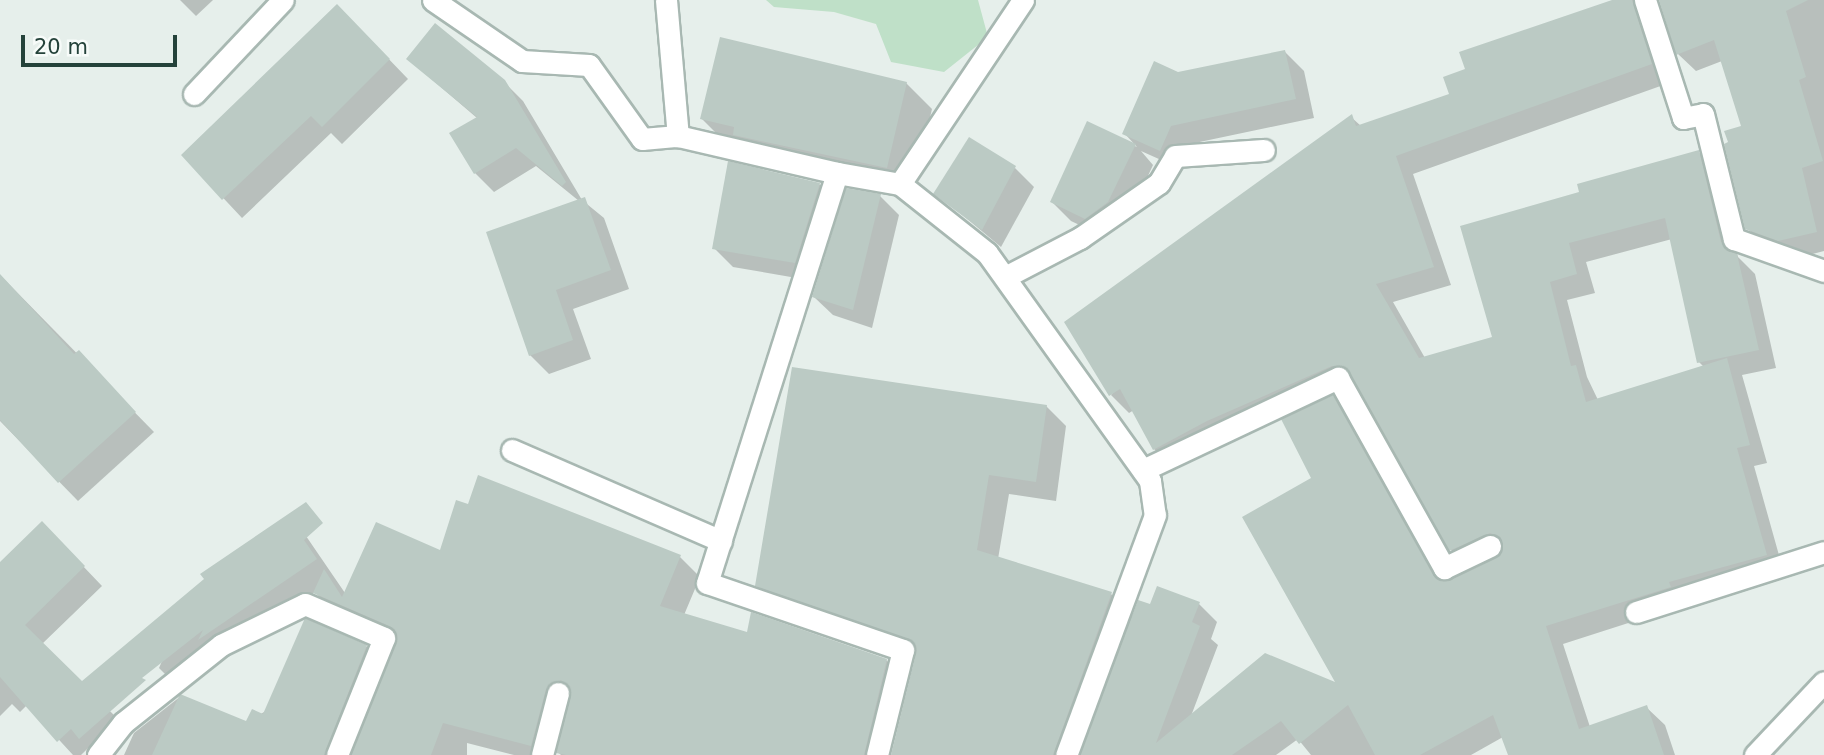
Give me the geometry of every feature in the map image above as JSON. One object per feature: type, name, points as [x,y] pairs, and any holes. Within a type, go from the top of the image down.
[{"type":"street","points":[[194,94],[283,0]]},
{"type":"street","points":[[433,0],[522,61],[589,65],[642,139],[677,136],[838,173],[900,184],[987,253],[1150,481],[1155,515],[1066,755]]},
{"type":"street","points":[[666,0],[677,136]]},
{"type":"street","points":[[900,184],[1023,0]]},
{"type":"street","points":[[1645,0],[1683,118],[1703,114],[1734,240],[1824,271]]},
{"type":"street","points":[[1005,277],[1080,238],[1159,183],[1175,156],[1264,150]]},
{"type":"street","points":[[838,173],[707,583],[903,650],[877,755]]},
{"type":"street","points":[[1143,470],[1338,378],[1444,568],[1490,546]]},
{"type":"street","points":[[512,450],[721,541]]},
{"type":"street","points":[[1636,612],[1824,552]]},
{"type":"street","points":[[97,755],[124,723],[221,645],[305,604],[384,638],[337,755]]},
{"type":"street","points":[[1755,755],[1824,682]]},
{"type":"street","points":[[542,755],[558,693]]},
{"type":"green space","points":[[766,0],[978,0],[988,37],[944,72],[891,62],[876,24],[834,12],[774,7]]},
{"type":"building","points":[[1612,0],[1632,0],[1652,64],[1396,156],[1434,267],[1376,284],[1419,358],[1492,337],[1460,226],[1579,192],[1577,184],[1699,150],[1721,242],[1737,254],[1759,350],[1697,363],[1665,218],[1569,243],[1577,274],[1550,282],[1571,366],[1576,365],[1586,402],[1727,358],[1750,445],[1737,448],[1767,555],[1669,582],[1671,587],[1546,626],[1579,729],[1647,705],[1664,755],[1508,755],[1493,715],[1420,755],[1375,755],[1348,705],[1299,744],[1281,721],[1232,755],[1080,755],[1138,600],[1150,604],[1157,586],[1200,602],[1192,622],[1200,626],[1156,743],[1265,653],[1335,682],[1242,517],[1311,478],[1281,419],[1333,395],[1438,579],[1450,580],[1496,558],[1503,546],[1498,536],[1490,533],[1449,551],[1344,367],[1332,366],[1207,421],[1153,450],[1120,389],[1109,396],[1064,322],[1352,114],[1356,126],[1449,94],[1443,77],[1465,69],[1459,52]]},
{"type":"building","points":[[1659,0],[1808,0],[1786,11],[1806,77],[1799,80],[1823,161],[1802,168],[1817,232],[1778,241],[1745,229],[1724,144],[1728,142],[1724,131],[1741,126],[1714,40],[1676,55]]},
{"type":"building","points":[[337,4],[390,59],[322,127],[311,116],[222,200],[181,155]]},
{"type":"building","points":[[435,23],[505,80],[566,182],[562,186],[516,148],[474,174],[449,133],[477,117],[406,59]]},
{"type":"building","points":[[720,37],[907,82],[887,168],[733,135],[734,127],[700,119]]},
{"type":"building","points":[[1285,50],[1296,99],[1171,126],[1160,151],[1122,134],[1154,61],[1178,72]]},
{"type":"building","points":[[1087,121],[1136,144],[1108,202],[1085,219],[1050,202]]},
{"type":"building","points":[[969,137],[1016,166],[982,230],[933,194]]},
{"type":"building","points":[[728,161],[820,183],[795,263],[712,249]]},
{"type":"building","points":[[846,188],[881,194],[853,310],[812,297]]},
{"type":"building","points":[[585,197],[611,270],[556,290],[573,340],[529,356],[486,232]]},
{"type":"building","points":[[0,274],[74,354],[79,350],[136,412],[58,483],[0,420]]},
{"type":"building","points":[[792,367],[1047,405],[1036,482],[989,475],[977,550],[1112,592],[1053,755],[891,755],[916,653],[913,642],[755,586]]},
{"type":"building","points":[[478,475],[681,555],[660,606],[747,632],[751,612],[887,659],[864,755],[556,753],[571,690],[561,680],[546,689],[531,746],[443,723],[431,755],[351,755],[397,636],[389,626],[313,593],[324,569],[342,597],[376,522],[440,550],[456,500],[468,504]]},
{"type":"building","points":[[306,502],[323,523],[304,540],[317,559],[198,640],[203,630],[142,678],[146,680],[79,739],[71,729],[57,742],[0,677],[0,562],[42,521],[85,566],[25,625],[82,681],[204,579],[200,574]]},
{"type":"building","points":[[305,618],[367,645],[324,755],[152,755],[180,694],[246,721],[252,709],[263,714]]}]
